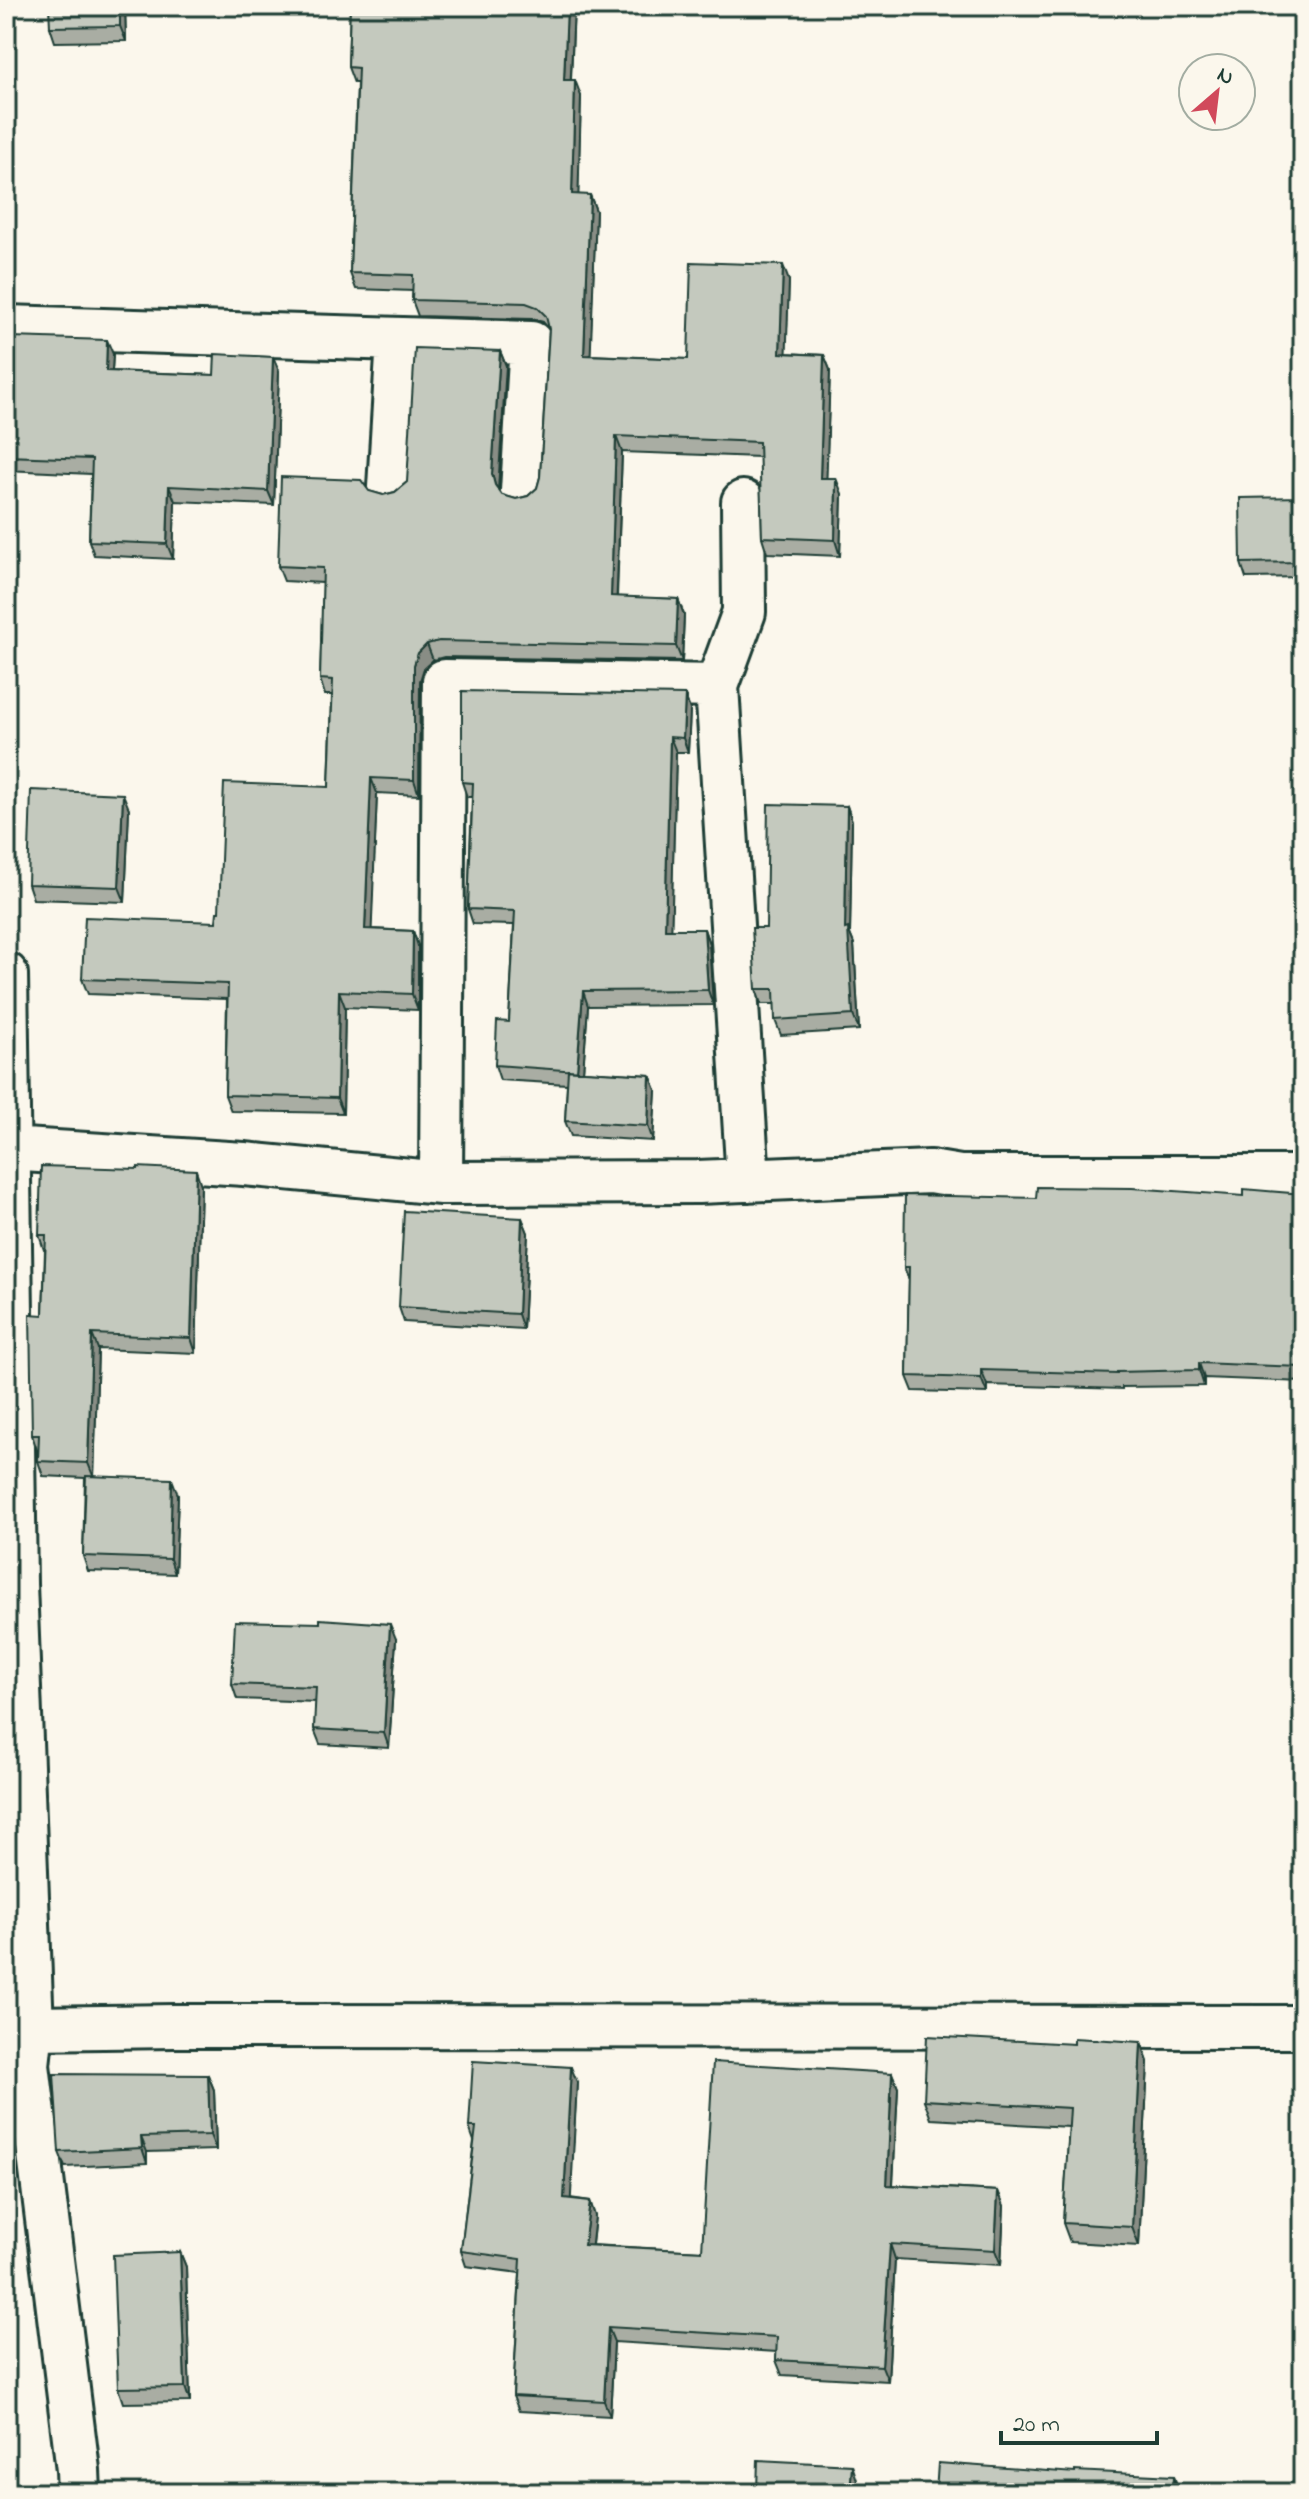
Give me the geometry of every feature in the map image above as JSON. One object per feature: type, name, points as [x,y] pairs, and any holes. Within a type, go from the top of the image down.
[{"type":"street","points":[[6,327],[531,343],[522,491]]},
{"type":"street","points":[[389,487],[398,340]]},
{"type":"street","points":[[743,502],[744,612],[717,686],[748,1180]]},
{"type":"street","points":[[441,1183],[444,681],[717,686]]},
{"type":"street","points":[[6,974],[22,2053],[79,2493]]},
{"type":"street","points":[[8,1149],[244,1164],[441,1183],[748,1180],[930,1172],[960,1177],[1303,1177]]},
{"type":"street","points":[[22,2053],[174,2026],[1303,2027]]},
{"type":"building","points":[[49,6],[120,6],[120,26],[50,27]]},
{"type":"building","points":[[350,6],[567,6],[564,80],[575,80],[572,194],[590,195],[584,355],[688,359],[691,262],[783,265],[780,353],[824,355],[820,478],[836,478],[835,540],[762,537],[759,442],[616,436],[611,596],[678,599],[676,646],[439,641],[427,644],[418,653],[414,665],[414,780],[371,778],[365,929],[413,931],[412,994],[339,991],[337,1098],[225,1095],[228,984],[82,979],[85,917],[216,922],[219,912],[224,783],[329,787],[333,680],[320,679],[323,568],[278,566],[281,477],[361,480],[369,491],[383,495],[395,492],[407,482],[415,348],[500,351],[492,474],[495,485],[502,495],[516,499],[528,496],[537,488],[540,477],[549,329],[546,316],[537,307],[526,303],[412,300],[413,275],[350,273],[358,68],[348,67]]},
{"type":"building","points":[[11,337],[107,340],[106,371],[214,375],[215,354],[273,357],[268,491],[169,486],[167,544],[89,541],[92,459],[6,456],[6,366],[10,366]]},
{"type":"building","points":[[1303,497],[1303,562],[1241,563],[1240,498]]},
{"type":"building","points":[[462,691],[685,695],[683,738],[670,737],[665,929],[704,929],[708,990],[583,991],[577,1071],[495,1065],[497,1021],[509,1022],[515,911],[468,909],[473,783],[462,782]]},
{"type":"building","points":[[31,790],[123,794],[119,887],[28,884]]},
{"type":"building","points":[[768,804],[847,806],[845,929],[848,928],[853,1015],[775,1020],[774,989],[756,989],[752,928],[766,928]]},
{"type":"building","points":[[568,1070],[650,1075],[648,1126],[565,1121]]},
{"type":"building","points":[[41,1166],[196,1170],[191,1338],[92,1334],[88,1463],[38,1461],[39,1435],[32,1435],[30,1314],[43,1315],[46,1235],[39,1235]]},
{"type":"building","points":[[1037,1187],[1132,1188],[1244,1196],[1244,1189],[1303,1194],[1303,1367],[1199,1363],[1199,1370],[1117,1374],[981,1370],[981,1378],[907,1376],[909,1267],[904,1267],[905,1195],[1036,1198]]},
{"type":"building","points":[[404,1211],[522,1218],[518,1314],[399,1307]]},
{"type":"building","points":[[86,1476],[172,1479],[170,1559],[83,1556]]},
{"type":"building","points":[[320,1619],[390,1624],[384,1733],[314,1729],[316,1687],[232,1684],[235,1621],[320,1623]]},
{"type":"building","points":[[927,2036],[1074,2044],[1074,2038],[1141,2042],[1132,2227],[1063,2223],[1070,2108],[924,2100]]},
{"type":"building","points":[[473,2061],[571,2067],[564,2198],[590,2201],[584,2245],[702,2251],[713,2062],[892,2073],[887,2185],[998,2191],[995,2250],[890,2244],[882,2366],[776,2360],[777,2337],[608,2327],[604,2401],[513,2396],[521,2259],[461,2251],[476,2127],[469,2127]]},
{"type":"building","points":[[54,2074],[208,2075],[210,2135],[141,2137],[142,2148],[59,2152]]},
{"type":"building","points":[[180,2252],[185,2387],[118,2388],[113,2255]]},
{"type":"building","points":[[758,2460],[852,2465],[850,2493],[709,2493],[709,2487],[757,2490]]},
{"type":"building","points":[[938,2463],[1075,2473],[1174,2476],[1173,2493],[936,2493]]}]
